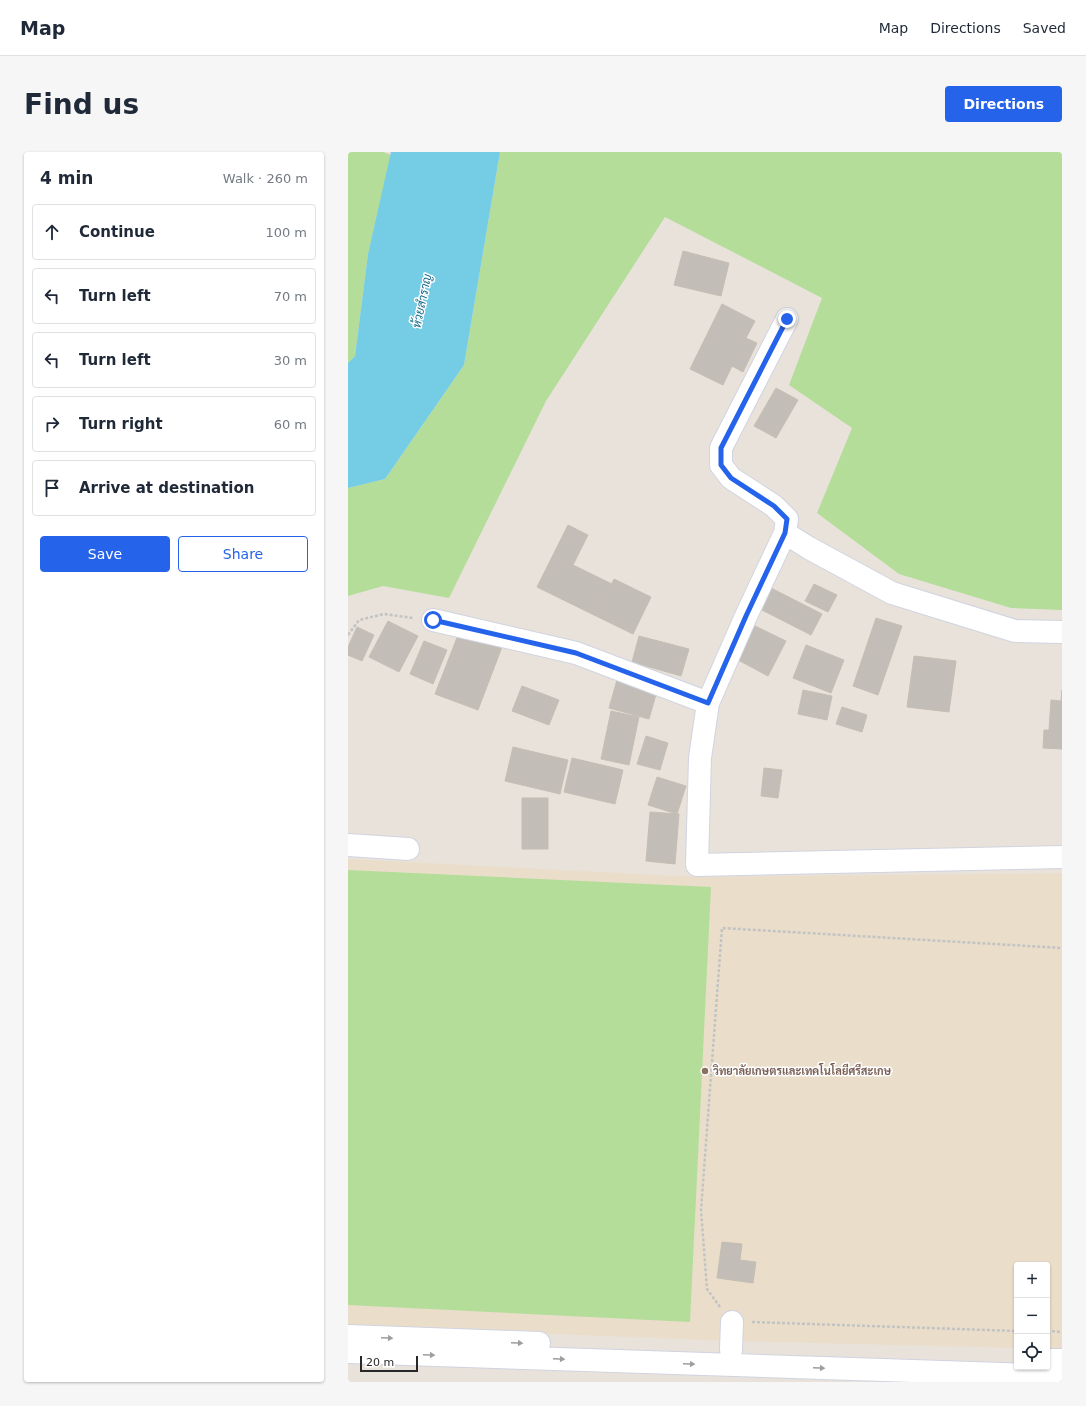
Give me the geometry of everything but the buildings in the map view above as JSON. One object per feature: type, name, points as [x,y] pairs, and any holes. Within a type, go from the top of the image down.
[{"type":"street","points":[[787,319],[721,448],[721,465],[731,478],[774,506],[787,519],[785,533],[746,616],[708,703],[700,758],[697,864],[1062,858]]},
{"type":"street","points":[[785,533],[809,548],[892,593],[1015,631],[1062,632]]},
{"type":"street","points":[[433,620],[576,653],[708,703]]},
{"type":"street","points":[[348,845],[408,849]]},
{"type":"street","points":[[731,1350],[732,1322]]},
{"type":"street","points":[[348,1336],[1014,1359]]},
{"type":"street","points":[[348,1352],[1062,1376]]},
{"type":"street","points":[[1050,1360],[1062,1360]]},
{"type":"path","points":[[348,635],[359,620],[384,614],[433,620]]},
{"type":"path","points":[[1014,1331],[732,1322],[707,1289],[701,1210],[722,928],[1062,948]]},
{"type":"path","points":[[1050,1332],[1062,1332]]},
{"type":"shaded area","name":"วิทยาลัยเกษตรและเทคโนโลยีศรีสะเกษ","points":[[348,859],[697,877],[1062,873],[1062,1349],[1050,1349],[1050,1262],[1014,1262],[1014,1348],[732,1341],[348,1326]]},
{"type":"green space","points":[[348,152],[383,152],[391,155],[368,254],[355,356],[348,363]]},
{"type":"green space","points":[[500,152],[1062,152],[1062,610],[1011,608],[899,574],[817,513],[852,428],[789,385],[822,298],[665,217],[546,401],[449,598],[383,586],[348,596],[348,488],[385,479],[464,365]]},
{"type":"green space","points":[[348,870],[711,887],[690,1322],[348,1305]]},
{"type":"water","name":"ห้วยสำราญ","points":[[391,152],[500,152],[464,365],[385,479],[348,488],[348,363],[355,356],[368,254]]},
{"type":"place","name":"วิทยาลัยเกษตรและเทคโนโลยีศรีสะเกษ","points":[[705,1071]]},
{"type":"route","points":[[433,620],[576,653],[708,703],[746,616],[785,533],[787,519],[774,506],[731,478],[721,465],[721,448],[787,319]]}]
